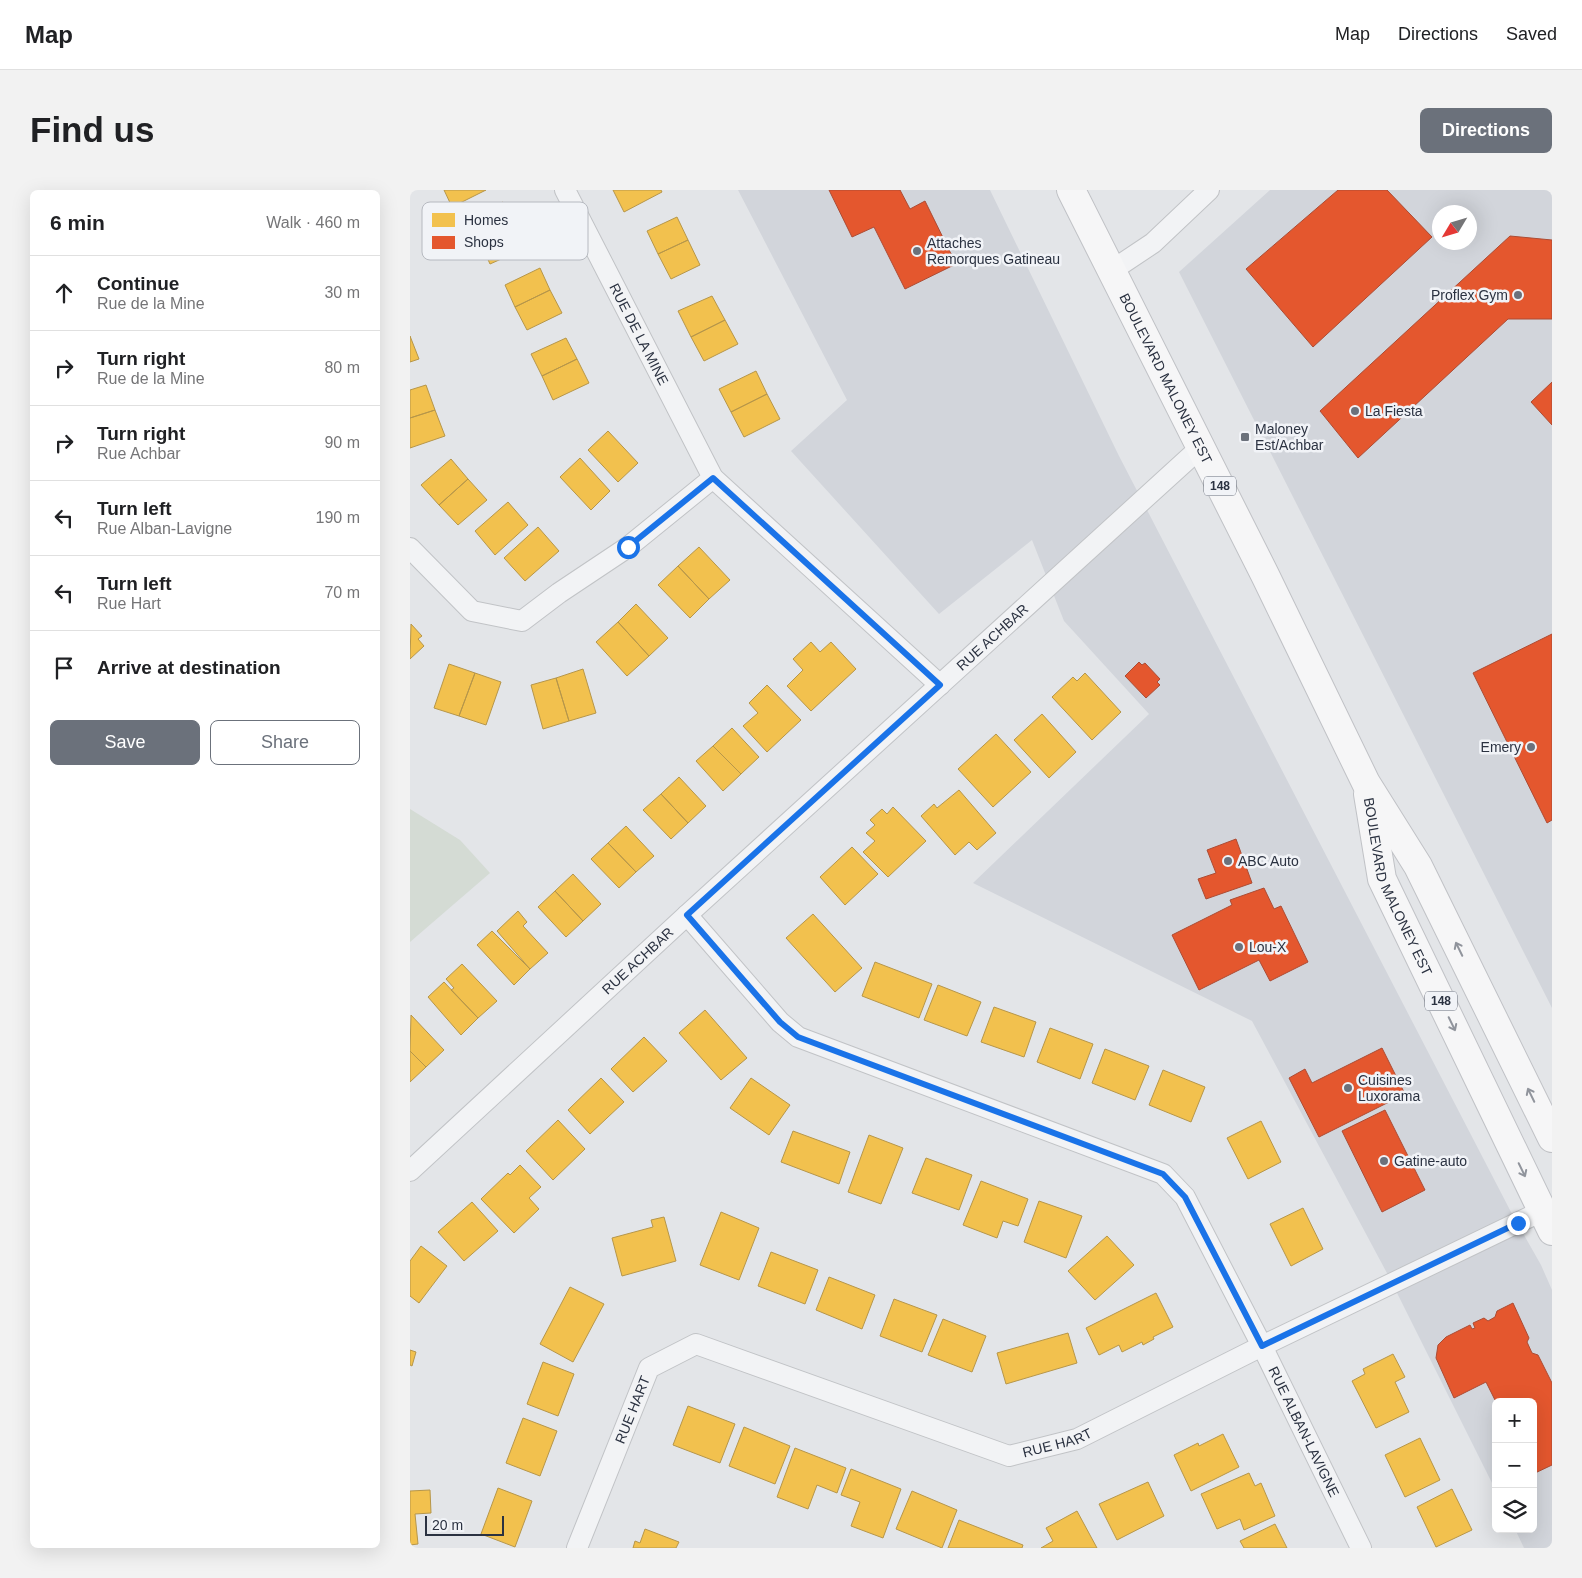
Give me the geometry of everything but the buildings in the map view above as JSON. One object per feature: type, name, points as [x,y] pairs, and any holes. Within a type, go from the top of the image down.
[{"type":"main road","name":"BOULEVARD MALONEY EST","points":[[1071,190],[1366,783],[1418,866],[1552,1138]]},
{"type":"main road","name":"BOULEVARD MALONEY EST","points":[[1366,783],[1382,880],[1547,1221]]},
{"type":"street","name":"RUE DE LA MINE","points":[[565,190],[571,202]]},
{"type":"street","points":[[1110,270],[1153,243],[1209,190]]},
{"type":"street","name":"RUE DE LA MINE","points":[[588,235],[713,478],[940,685]]},
{"type":"street","name":"RUE ACHBAR","points":[[410,1171],[687,915],[1200,448]]},
{"type":"street","points":[[410,548],[472,611],[522,621],[559,593],[628,547],[713,478]]},
{"type":"street","name":"RUE ALBAN-LAVIGNE","points":[[687,915],[780,1022],[798,1037],[1163,1174],[1185,1197],[1262,1346],[1361,1548]]},
{"type":"street","name":"RUE HART","points":[[577,1548],[649,1368],[696,1344],[1009,1456],[1078,1439],[1262,1346],[1547,1221]]},
{"type":"shaded area","points":[[738,190],[990,190],[1119,456],[1511,1212],[1541,1265],[1552,1290],[1552,1548],[1524,1548],[1517,1533],[1537,1533],[1537,1398],[1492,1398],[1492,1483],[1388,1275],[1252,1021],[973,883],[1149,714],[1064,621],[1032,540],[939,614],[791,451],[847,400]]},
{"type":"shaded area","points":[[1270,190],[1552,190],[1552,1008],[1179,272]]},
{"type":"shaded area","points":[[410,809],[460,840],[490,873],[410,942]]},
{"type":"place","name":"Attaches Remorques Gatineau","points":[[917,251]]},
{"type":"place","name":"Proflex Gym","points":[[1518,295]]},
{"type":"place","name":"La Fiesta","points":[[1355,411]]},
{"type":"place","name":"Maloney Est/Achbar","points":[[1245,437]]},
{"type":"place","name":"Emery","points":[[1531,747]]},
{"type":"place","name":"ABC Auto","points":[[1228,861]]},
{"type":"place","name":"Lou-X","points":[[1239,947]]},
{"type":"place","name":"Cuisines Luxorama","points":[[1348,1088]]},
{"type":"place","name":"Gatine-auto","points":[[1384,1161]]},
{"type":"route","points":[[628,547],[713,478],[940,685],[687,915],[780,1022],[798,1037],[1163,1174],[1185,1197],[1262,1346],[1518,1223]]}]
